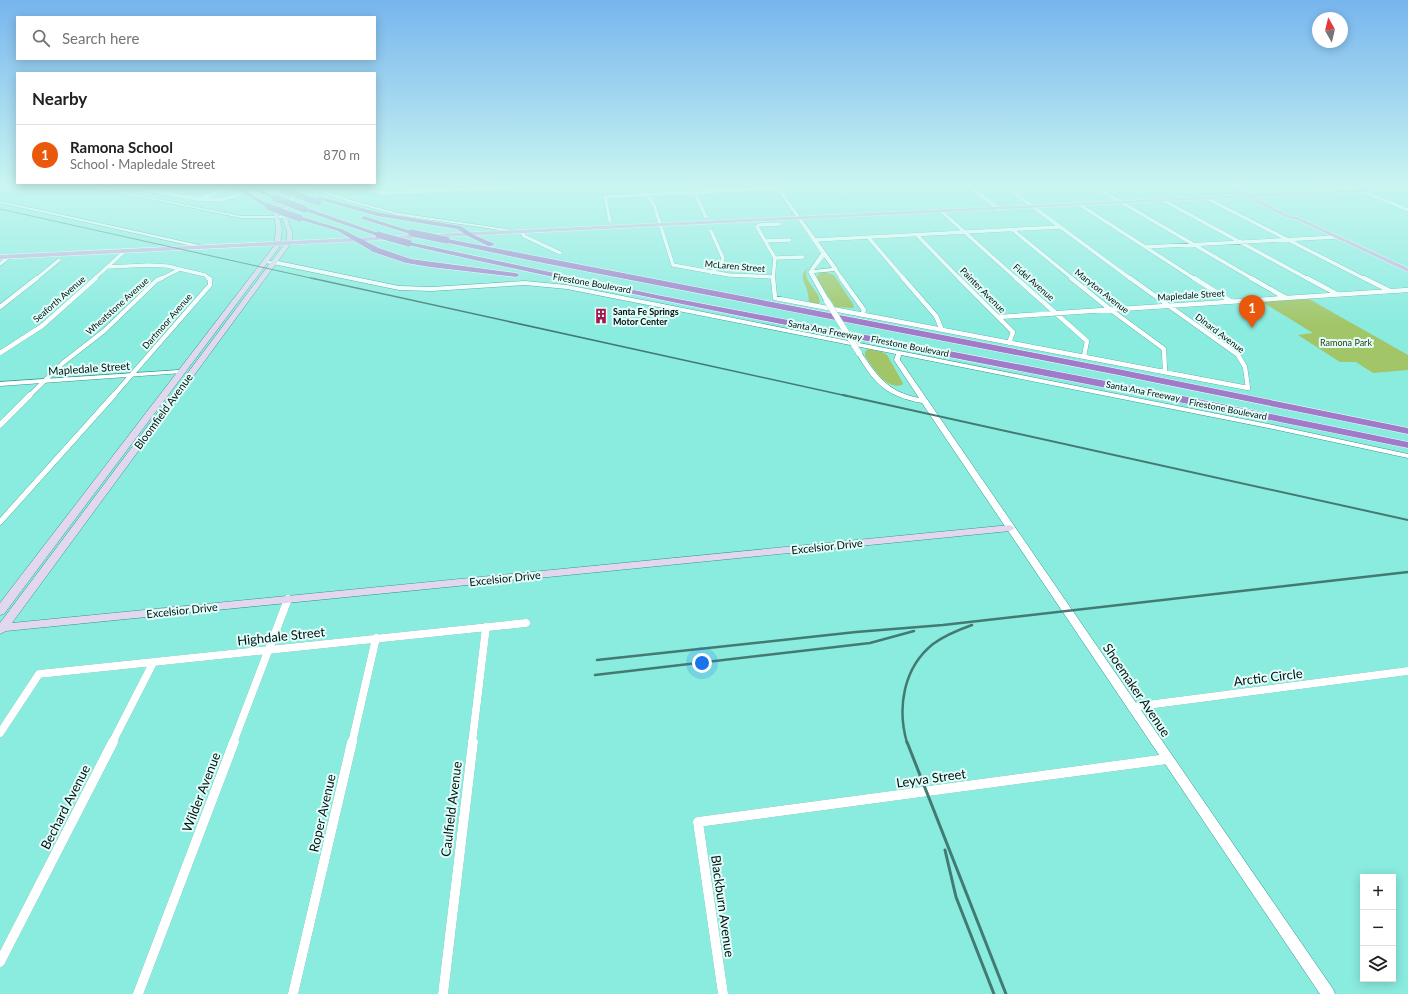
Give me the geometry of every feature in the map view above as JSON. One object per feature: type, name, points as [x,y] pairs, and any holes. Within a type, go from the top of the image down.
[{"type":"highway","points":[[347,233],[384,253],[430,265],[559,281],[647,298],[705,306]]},
{"type":"highway","name":"Santa Ana Freeway","points":[[377,233],[408,243],[498,264],[1408,445]]},
{"type":"highway","name":"Santa Ana Freeway","points":[[414,233],[509,254],[1163,376],[1408,431]]},
{"type":"highway","points":[[469,235],[496,245],[610,268],[657,279],[673,285]]},
{"type":"highway","points":[[509,254],[519,259],[541,264],[1058,363],[1408,435]]},
{"type":"highway","points":[[498,264],[510,264],[1040,365],[1408,440]]},
{"type":"highway","points":[[1163,376],[1408,425]]},
{"type":"highway","points":[[1238,410],[1408,450]]},
{"type":"main road","points":[[277,244],[278,233]]},
{"type":"main road","points":[[287,244],[291,233]]},
{"type":"main road","points":[[469,235],[487,233]]},
{"type":"main road","points":[[4,258],[360,240],[531,233]]},
{"type":"main road","points":[[1329,233],[1408,270]]},
{"type":"main road","name":"Bloomfield Avenue","points":[[0,610],[265,262],[277,244]]},
{"type":"main road","name":"Bloomfield Avenue","points":[[1,629],[287,244]]},
{"type":"main road","points":[[180,372],[194,368]]},
{"type":"main road","points":[[180,372],[188,377]]},
{"type":"main road","points":[[169,387],[179,391]]},
{"type":"main road","points":[[163,396],[179,391]]},
{"type":"main road","name":"Excelsior Drive","points":[[1,629],[288,599],[1010,528]]},
{"type":"street","points":[[139,233],[203,248]]},
{"type":"street","name":"McLaren Street","points":[[664,233],[673,264],[711,273],[773,277]]},
{"type":"street","points":[[711,273],[722,263],[723,258],[712,233]]},
{"type":"street","points":[[761,233],[775,258],[773,277]]},
{"type":"street","points":[[809,233],[864,310],[862,315]]},
{"type":"street","points":[[814,240],[942,233]]},
{"type":"street","name":"Fidel Avenue","points":[[966,233],[1087,341],[1084,356]]},
{"type":"street","name":"Maryton Avenue","points":[[1017,233],[1111,310],[1164,349],[1163,376]]},
{"type":"street","name":"Dinard Avenue","points":[[1069,233],[1233,351],[1242,360],[1246,369],[1248,388]]},
{"type":"street","points":[[1124,233],[1232,302]]},
{"type":"street","points":[[1175,233],[1286,298]]},
{"type":"street","points":[[1224,233],[1339,295]]},
{"type":"street","points":[[1276,233],[1391,291]]},
{"type":"street","points":[[523,234],[524,236],[560,253]]},
{"type":"street","name":"Painter Avenue","points":[[917,235],[1013,332],[1009,343]]},
{"type":"street","points":[[868,237],[936,316],[942,330]]},
{"type":"street","points":[[1146,247],[1337,237]]},
{"type":"street","points":[[765,241],[790,240]]},
{"type":"street","name":"Seaforth Avenue","points":[[0,353],[42,326],[123,253]]},
{"type":"street","points":[[810,272],[812,268],[821,260],[823,253]]},
{"type":"street","points":[[775,258],[803,257]]},
{"type":"street","points":[[0,264],[4,258]]},
{"type":"street","points":[[0,307],[60,260]]},
{"type":"street","name":"Firestone Boulevard","points":[[265,262],[399,288],[432,289],[525,283],[567,287],[1281,428],[1408,456]]},
{"type":"street","name":"Dartmoor Avenue","points":[[0,522],[72,443],[210,285],[210,279],[204,275],[178,270],[167,266],[149,265],[108,267]]},
{"type":"street","points":[[810,272],[835,269]]},
{"type":"street","name":"Wheatstone Avenue","points":[[0,425],[64,362],[104,331],[157,280],[178,270]]},
{"type":"street","points":[[810,272],[826,301],[877,381],[900,394],[903,398],[924,401]]},
{"type":"street","name":"Firestone Boulevard","points":[[773,277],[775,292],[774,296],[779,300],[1084,356],[1163,376],[1248,388]]},
{"type":"street","name":"Mapledale Street","points":[[999,317],[1408,290]]},
{"type":"street","name":"Shoemaker Avenue","points":[[899,353],[897,360],[924,401],[1328,994]]},
{"type":"street","name":"Mapledale Street","points":[[0,384],[180,372]]},
{"type":"street","points":[[900,394],[919,393]]},
{"type":"street","name":"Wilder Avenue","points":[[138,994],[288,599]]},
{"type":"street","name":"Highdale Street","points":[[0,733],[39,674],[526,623]]},
{"type":"street","name":"Caulfield Avenue","points":[[443,994],[486,627]]},
{"type":"street","name":"Roper Avenue","points":[[293,994],[376,638]]},
{"type":"street","name":"Bechard Avenue","points":[[0,962],[153,663]]},
{"type":"street","name":"Arctic Circle","points":[[1132,707],[1408,671]]},
{"type":"street","name":"Leyva Street","points":[[698,822],[1168,759]]},
{"type":"street","name":"Blackburn Avenue","points":[[698,822],[723,994]]},
{"type":"green space","points":[[809,266],[806,274],[807,278],[818,295],[819,304],[809,302],[803,276],[805,271]]},
{"type":"green space","points":[[824,272],[834,275],[853,304],[854,308],[835,307],[817,278],[818,274]]},
{"type":"green space","name":"Ramona Park","points":[[1309,299],[1408,355],[1408,370],[1373,373],[1356,362],[1340,362],[1298,335],[1313,333],[1262,302]]},
{"type":"green space","points":[[868,349],[882,352],[887,355],[903,383],[902,385],[896,386],[890,384],[880,376],[865,356],[865,352]]},
{"type":"railway","points":[[110,233],[315,279]]},
{"type":"railway","points":[[311,278],[847,396]]},
{"type":"railway","points":[[843,395],[1408,520]]},
{"type":"railway","points":[[597,660],[856,632],[943,625],[1408,572]]},
{"type":"railway","points":[[907,743],[904,730],[903,703],[905,689],[915,665],[933,644],[952,633],[972,625]]},
{"type":"railway","points":[[595,675],[870,643],[914,631]]},
{"type":"railway","points":[[907,742],[1006,994]]},
{"type":"railway","points":[[945,850],[956,897],[994,994]]},
{"type":"place","name":"Santa Fe Springs Motor Center","points":[[601,316]]},
{"type":"place","name":"Ramona School","points":[[1252,328]]}]
